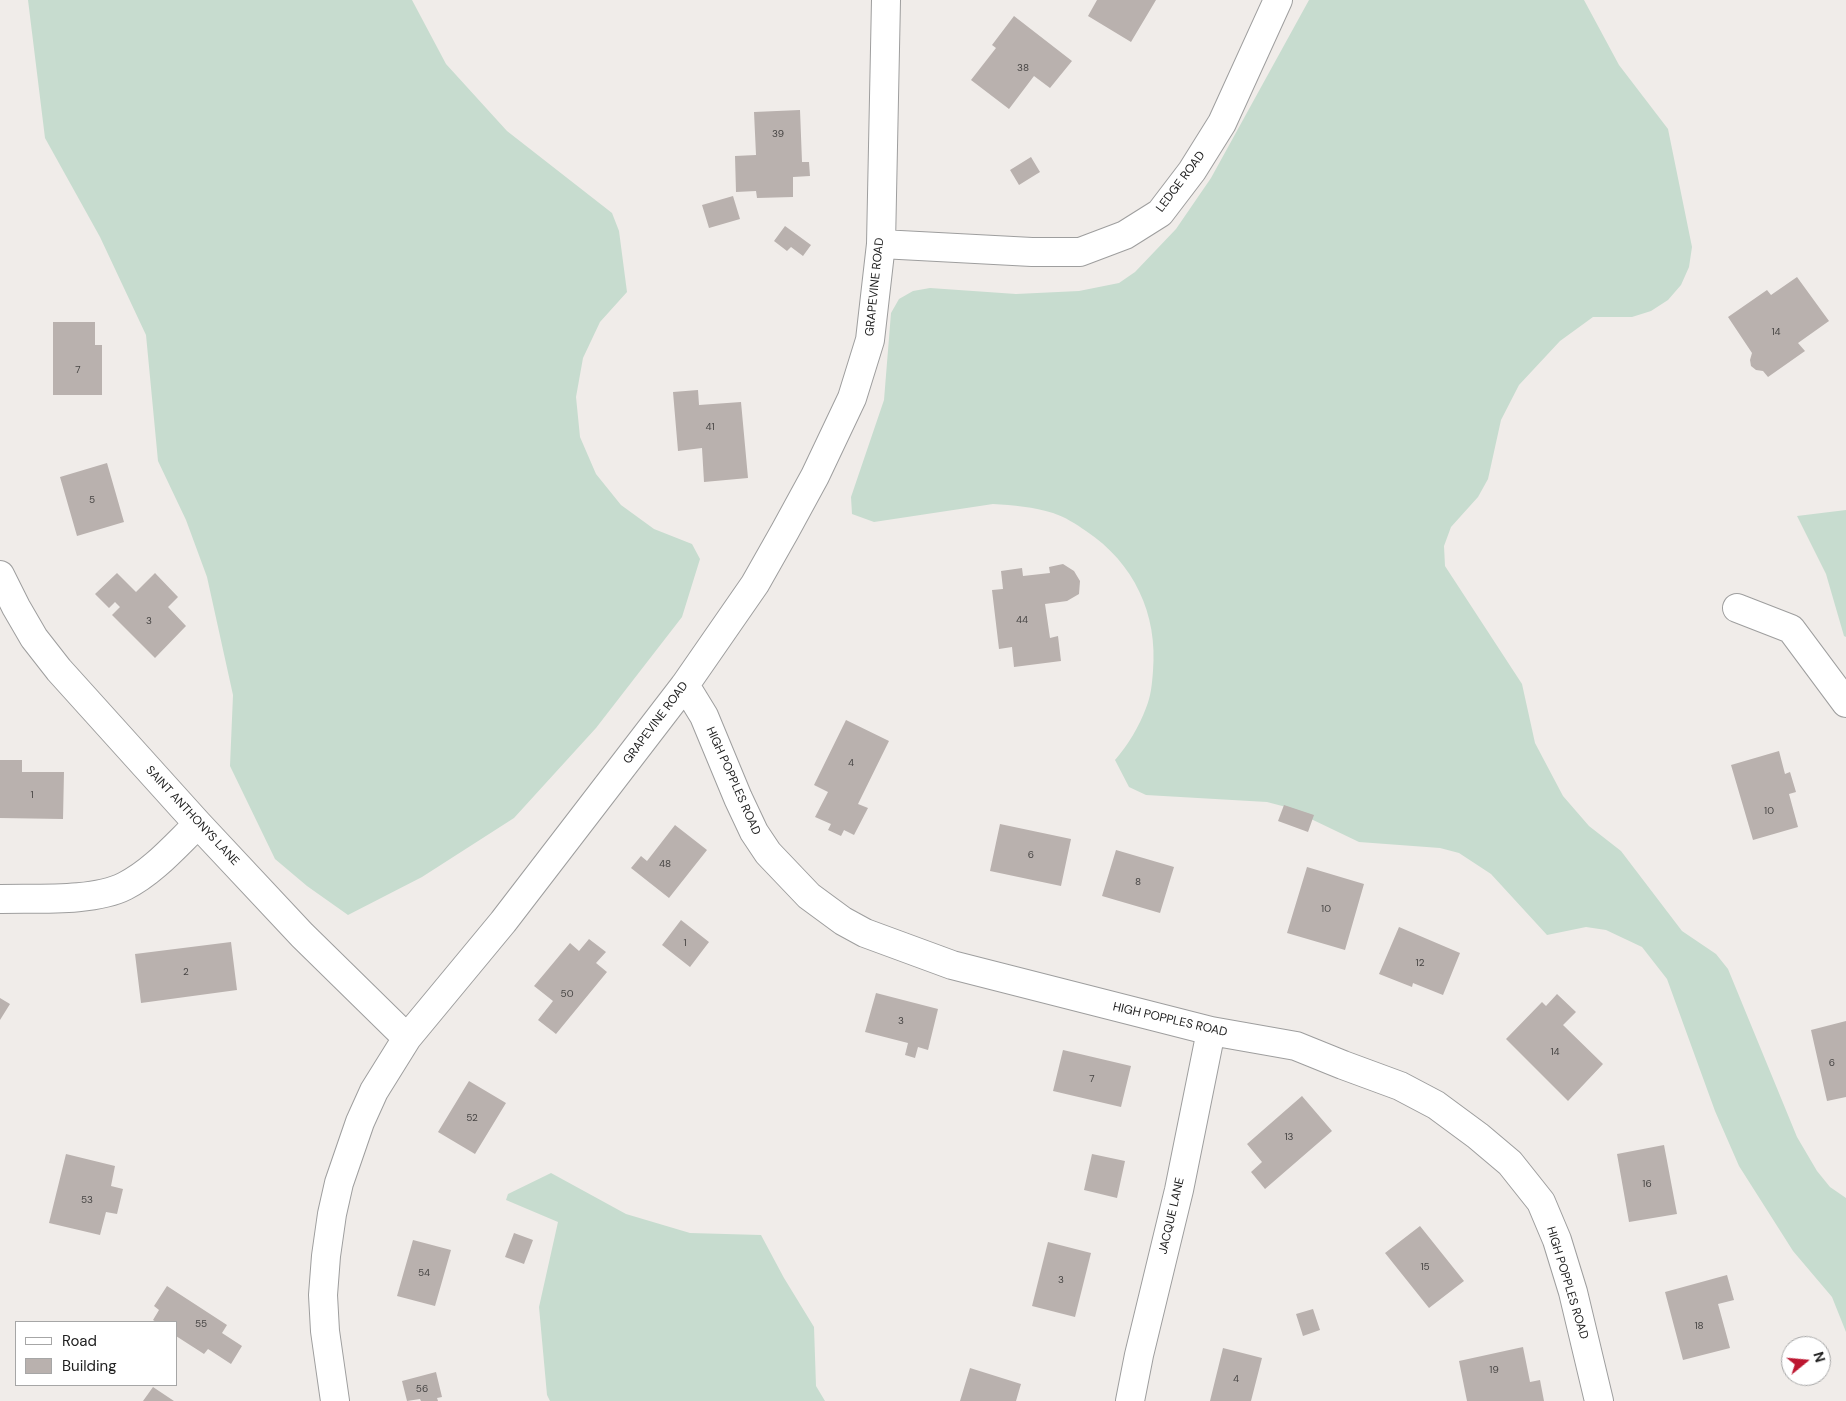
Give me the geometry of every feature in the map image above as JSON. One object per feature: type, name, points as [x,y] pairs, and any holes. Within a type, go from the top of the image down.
[{"type":"street","name":"GRAPEVINE ROAD","points":[[334,1401],[325,1331],[323,1295],[325,1265],[332,1214],[339,1183],[360,1122],[374,1091],[407,1038],[503,922],[685,685],[755,584],[815,476],[852,398],[870,340],[881,244],[886,0]]},
{"type":"street","name":"LEDGE ROAD","points":[[881,244],[1032,252],[1080,252],[1125,236],[1160,213],[1192,171],[1222,123],[1278,0]]},
{"type":"street","name":"SAINT ANTHONYS LANE","points":[[0,575],[30,630],[59,670],[198,824],[302,935],[407,1038]]},
{"type":"street","points":[[1737,608],[1792,629],[1846,703]]},
{"type":"street","name":"HIGH POPPLES ROAD","points":[[685,685],[704,716],[738,798],[754,832],[768,853],[809,896],[843,921],[865,933],[952,965],[1211,1031],[1296,1046],[1400,1086],[1436,1105],[1478,1136],[1510,1163],[1541,1202],[1557,1240],[1573,1292],[1599,1401]]},
{"type":"street","points":[[0,899],[93,896],[116,890],[133,882],[148,870],[198,824]]},
{"type":"street","name":"JACQUE LANE","points":[[1130,1401],[1139,1355],[1181,1180],[1211,1031]]},
{"type":"green space","points":[[28,0],[412,0],[446,64],[507,131],[612,213],[619,231],[627,292],[600,322],[583,358],[576,397],[580,437],[596,474],[621,505],[654,529],[692,544],[700,559],[682,617],[596,728],[514,818],[422,877],[348,915],[307,886],[275,859],[230,766],[233,695],[207,577],[186,520],[158,461],[146,335],[100,237],[45,138]]},
{"type":"green space","points":[[1309,0],[1584,0],[1619,65],[1668,129],[1692,247],[1689,267],[1681,285],[1668,300],[1651,311],[1632,317],[1593,317],[1560,341],[1519,385],[1501,420],[1488,479],[1478,497],[1451,527],[1444,546],[1445,566],[1522,684],[1535,743],[1563,796],[1589,826],[1621,851],[1682,931],[1716,954],[1728,969],[1797,1137],[1817,1171],[1830,1187],[1846,1198],[1846,1332],[1832,1297],[1793,1251],[1739,1166],[1715,1111],[1667,979],[1642,947],[1606,930],[1586,927],[1547,935],[1491,874],[1459,853],[1440,848],[1359,842],[1286,807],[1267,802],[1146,795],[1129,787],[1115,760],[1137,729],[1149,699],[1152,685],[1154,650],[1147,610],[1139,592],[1130,574],[1103,544],[1082,528],[1053,513],[1016,506],[993,504],[874,522],[852,514],[851,497],[884,400],[891,313],[899,299],[913,291],[930,288],[1016,294],[1079,291],[1119,283],[1135,272],[1176,229],[1211,178]]},
{"type":"green space","points":[[1846,510],[1846,637],[1844,636],[1826,574],[1797,516]]},
{"type":"green space","points":[[551,1173],[626,1214],[690,1233],[761,1235],[784,1278],[814,1327],[816,1386],[825,1401],[550,1401],[547,1395],[539,1307],[558,1222],[506,1200],[508,1194]]},
{"type":"building","points":[[1097,0],[1156,0],[1131,42],[1088,16]]},
{"type":"building","points":[[1014,16],[1072,61],[1050,88],[1034,76],[1009,109],[971,80],[996,48],[992,45]]},
{"type":"building","points":[[800,110],[802,162],[809,162],[810,176],[793,177],[793,197],[757,198],[756,191],[736,192],[735,156],[756,155],[754,112]]},
{"type":"building","points":[[1031,157],[1040,172],[1019,185],[1010,170]]},
{"type":"building","points":[[733,196],[740,219],[709,228],[702,205]]},
{"type":"building","points":[[785,226],[811,245],[803,256],[791,247],[787,251],[774,241]]},
{"type":"building","points":[[1797,277],[1829,321],[1798,343],[1805,351],[1768,377],[1763,371],[1756,370],[1751,366],[1752,353],[1728,317],[1767,290],[1771,295]]},
{"type":"building","points":[[53,322],[95,322],[95,345],[102,345],[102,395],[53,395]]},
{"type":"building","points":[[698,390],[699,405],[741,402],[748,478],[704,482],[702,448],[678,451],[673,392]]},
{"type":"building","points":[[107,463],[124,522],[77,536],[60,477]]},
{"type":"building","points":[[1063,564],[1074,571],[1080,581],[1079,594],[1067,601],[1045,604],[1050,638],[1058,636],[1061,661],[1014,667],[1012,647],[999,649],[992,590],[1003,589],[1001,571],[1022,568],[1023,576],[1050,573],[1049,567]]},
{"type":"building","points":[[117,573],[136,592],[155,573],[178,597],[168,607],[186,626],[155,658],[112,615],[120,607],[115,602],[109,608],[95,594]]},
{"type":"building","points":[[846,720],[889,741],[858,804],[868,808],[854,835],[844,830],[841,836],[828,830],[831,824],[815,817],[828,792],[814,785]]},
{"type":"building","points":[[1779,751],[1785,774],[1790,772],[1796,792],[1789,794],[1798,827],[1753,840],[1731,765]]},
{"type":"building","points":[[0,760],[22,760],[22,772],[64,772],[63,819],[0,818]]},
{"type":"building","points":[[1284,805],[1314,815],[1308,832],[1278,821]]},
{"type":"building","points":[[1000,824],[1071,839],[1061,886],[990,871]]},
{"type":"building","points":[[675,825],[707,850],[669,898],[631,868],[641,856],[647,861]]},
{"type":"building","points":[[1116,850],[1174,867],[1160,913],[1102,896]]},
{"type":"building","points":[[1307,867],[1364,884],[1345,950],[1287,933]]},
{"type":"building","points":[[681,920],[709,942],[690,967],[662,945]]},
{"type":"building","points":[[1399,927],[1460,953],[1443,995],[1413,983],[1412,987],[1379,974]]},
{"type":"building","points":[[589,939],[606,952],[596,963],[607,972],[556,1034],[538,1020],[553,1001],[534,986],[570,943],[579,951]]},
{"type":"building","points":[[231,942],[237,990],[141,1003],[135,954]]},
{"type":"building","points":[[876,993],[938,1009],[928,1050],[918,1047],[915,1058],[905,1055],[908,1043],[865,1032]]},
{"type":"building","points":[[1557,994],[1576,1012],[1563,1025],[1603,1064],[1568,1101],[1506,1039],[1542,1002],[1546,1006]]},
{"type":"building","points":[[0,998],[10,1004],[0,1020]]},
{"type":"building","points":[[1846,1021],[1846,1097],[1827,1101],[1811,1030]]},
{"type":"building","points":[[1063,1050],[1131,1066],[1121,1107],[1053,1091]]},
{"type":"building","points":[[469,1081],[506,1103],[475,1154],[438,1132]]},
{"type":"building","points":[[1302,1096],[1332,1131],[1265,1189],[1251,1172],[1262,1162],[1247,1144]]},
{"type":"building","points":[[1664,1145],[1677,1214],[1629,1222],[1617,1154]]},
{"type":"building","points":[[66,1154],[115,1166],[111,1186],[123,1189],[117,1214],[106,1212],[100,1235],[49,1223]]},
{"type":"building","points":[[1092,1154],[1125,1161],[1117,1198],[1084,1190]]},
{"type":"building","points":[[1420,1226],[1464,1281],[1429,1308],[1385,1253]]},
{"type":"building","points":[[514,1233],[533,1240],[524,1264],[505,1257]]},
{"type":"building","points":[[413,1240],[451,1250],[435,1306],[397,1296]]},
{"type":"building","points":[[1048,1242],[1091,1253],[1075,1317],[1032,1306]]},
{"type":"building","points":[[1727,1275],[1734,1300],[1718,1304],[1730,1348],[1683,1360],[1665,1292]]},
{"type":"building","points":[[167,1286],[227,1325],[222,1333],[242,1346],[231,1364],[208,1349],[204,1354],[178,1337],[178,1321],[153,1320],[159,1310],[154,1306]]},
{"type":"building","points":[[1313,1309],[1320,1330],[1303,1336],[1296,1314]]},
{"type":"building","points":[[1523,1347],[1530,1382],[1540,1380],[1544,1401],[1467,1401],[1459,1361]]},
{"type":"building","points":[[1223,1348],[1262,1358],[1251,1401],[1210,1401]]},
{"type":"building","points":[[970,1368],[1021,1384],[1016,1401],[960,1401]]},
{"type":"building","points":[[436,1372],[442,1397],[437,1398],[438,1401],[421,1401],[420,1399],[407,1401],[402,1381]]},
{"type":"building","points":[[153,1387],[174,1401],[143,1401]]}]
